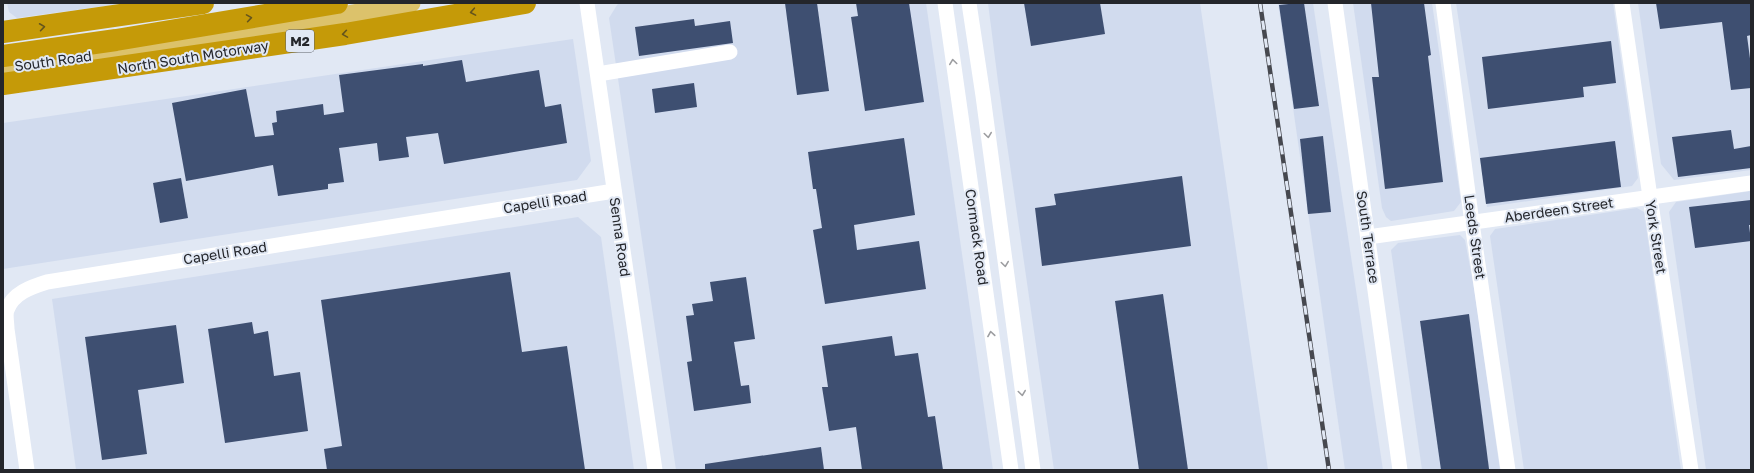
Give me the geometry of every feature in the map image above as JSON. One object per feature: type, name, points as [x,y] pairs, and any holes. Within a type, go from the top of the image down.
[{"type":"highway","points":[[3,32],[203,3]]},
{"type":"highway","name":"North South Motorway","points":[[3,56],[116,40],[338,3]]},
{"type":"highway","name":"North South Motorway","points":[[3,84],[75,75],[344,34],[525,3]]},
{"type":"highway","points":[[3,96],[75,75]]},
{"type":"main road","name":"South Road","points":[[3,68],[295,25],[411,3]]},
{"type":"street","name":"Senna Road","points":[[587,3],[655,470]]},
{"type":"street","name":"Cormack Road","points":[[945,3],[1011,470]]},
{"type":"street","name":"Cormack Road","points":[[969,3],[983,96],[1033,470]]},
{"type":"street","name":"South Terrace","points":[[1335,3],[1400,470]]},
{"type":"street","name":"Leeds Street","points":[[1443,3],[1472,223],[1508,470]]},
{"type":"street","name":"York Street","points":[[1622,3],[1691,470]]},
{"type":"street","points":[[598,74],[730,52]]},
{"type":"street","points":[[959,100],[983,96]]},
{"type":"street","name":"Aberdeen Street","points":[[1368,237],[1751,183]]},
{"type":"street","name":"Capelli Road","points":[[27,470],[7,329],[6,311],[13,299],[29,288],[54,281],[614,191]]},
{"type":"shaded area","points":[[7,3],[127,3],[17,18],[9,12]]},
{"type":"shaded area","points":[[619,3],[926,3],[993,470],[676,470],[609,18]]},
{"type":"shaded area","points":[[988,3],[1200,3],[1268,470],[1054,470]]},
{"type":"shaded area","points":[[1278,3],[1313,3],[1383,470],[1345,470]]},
{"type":"shaded area","points":[[1353,3],[1432,3],[1461,202],[1454,211],[1391,221],[1386,217],[1382,208]]},
{"type":"shaded area","points":[[1456,3],[1613,3],[1638,178],[1632,186],[1487,207]]},
{"type":"shaded area","points":[[1638,3],[1751,3],[1751,170],[1674,180],[1661,164]]},
{"type":"shaded area","points":[[573,39],[591,161],[577,180],[3,269],[3,123]]},
{"type":"shaded area","points":[[1751,191],[1751,470],[1706,470],[1669,212],[1676,202]]},
{"type":"shaded area","points":[[1637,208],[1644,212],[1681,470],[1524,470],[1490,236],[1495,229]]},
{"type":"shaded area","points":[[578,217],[601,237],[634,470],[76,470],[52,299]]},
{"type":"shaded area","points":[[1460,235],[1465,240],[1474,288],[1500,470],[1422,470],[1391,250],[1398,243]]},
{"type":"building","points":[[785,3],[817,3],[829,91],[797,95]]},
{"type":"building","points":[[856,3],[909,3],[924,102],[865,111],[851,17],[858,16]]},
{"type":"building","points":[[1024,3],[1100,3],[1105,34],[1031,46]]},
{"type":"building","points":[[1304,3],[1319,106],[1294,109],[1279,5]]},
{"type":"building","points":[[1371,3],[1424,3],[1431,55],[1428,56],[1443,182],[1385,189],[1372,77],[1379,77]]},
{"type":"building","points":[[1656,3],[1751,3],[1751,35],[1747,36],[1751,66],[1751,88],[1731,90],[1722,22],[1660,29]]},
{"type":"building","points":[[694,19],[695,26],[730,21],[733,43],[639,56],[635,27]]},
{"type":"building","points":[[1611,41],[1616,83],[1583,87],[1584,97],[1488,109],[1482,57]]},
{"type":"building","points":[[462,60],[466,82],[539,70],[545,107],[561,104],[567,143],[444,164],[438,133],[406,137],[409,157],[379,161],[377,143],[339,148],[344,182],[328,184],[328,189],[278,196],[273,165],[186,181],[172,103],[246,89],[255,137],[274,135],[272,123],[277,122],[276,111],[323,104],[324,115],[344,112],[339,75],[423,64],[423,66]]},
{"type":"building","points":[[694,83],[697,107],[655,113],[652,89]]},
{"type":"building","points":[[1731,130],[1734,149],[1751,146],[1751,168],[1678,177],[1672,137]]},
{"type":"building","points":[[1323,136],[1331,212],[1308,214],[1300,139]]},
{"type":"building","points":[[904,138],[915,215],[854,225],[857,250],[919,241],[926,289],[825,304],[813,230],[822,228],[816,189],[813,189],[808,152]]},
{"type":"building","points":[[1615,141],[1621,187],[1486,204],[1480,158]]},
{"type":"building","points":[[1182,176],[1191,246],[1042,266],[1035,208],[1056,205],[1054,194]]},
{"type":"building","points":[[181,178],[188,218],[160,223],[153,183]]},
{"type":"building","points":[[1751,200],[1751,225],[1749,225],[1751,241],[1695,248],[1689,207]]},
{"type":"building","points":[[510,272],[522,352],[567,346],[585,470],[327,470],[324,449],[342,446],[321,300]]},
{"type":"building","points":[[746,277],[755,339],[734,342],[741,386],[749,385],[751,403],[694,411],[687,362],[692,361],[686,316],[694,315],[692,304],[713,301],[710,282]]},
{"type":"building","points":[[1163,294],[1188,470],[1139,470],[1115,301]]},
{"type":"building","points":[[1469,314],[1489,469],[1441,470],[1420,321]]},
{"type":"building","points":[[252,322],[254,334],[268,331],[274,376],[300,372],[308,431],[225,443],[208,329]]},
{"type":"building","points":[[176,325],[184,383],[138,390],[147,454],[102,460],[85,337]]},
{"type":"building","points":[[892,336],[895,356],[918,353],[928,417],[935,416],[943,470],[862,470],[856,427],[829,431],[822,387],[828,387],[822,346]]},
{"type":"building","points":[[821,447],[824,470],[705,470],[705,464]]},
{"type":"railway","points":[[1260,3],[1329,470]]}]
